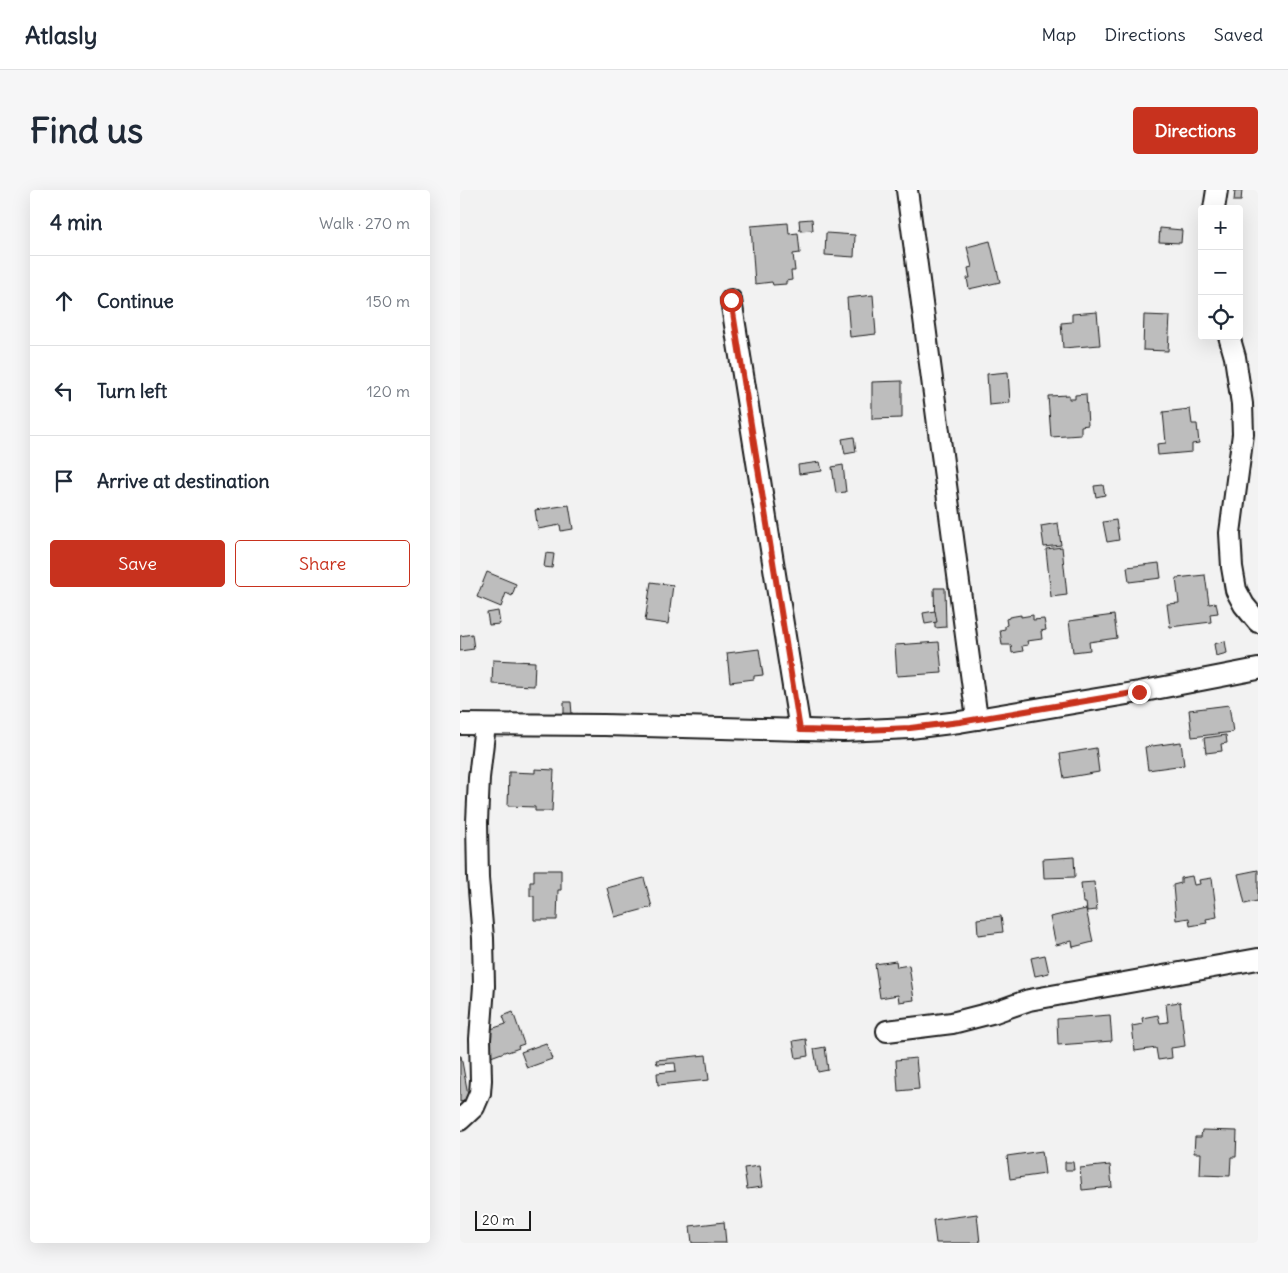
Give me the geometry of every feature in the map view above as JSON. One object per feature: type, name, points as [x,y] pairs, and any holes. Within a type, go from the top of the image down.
[{"type":"street","points":[[907,190],[977,719]]},
{"type":"street","points":[[1215,205],[1217,190]]},
{"type":"street","points":[[731,300],[800,730]]},
{"type":"street","points":[[1230,340],[1235,358],[1242,404],[1243,434],[1230,533],[1232,567],[1236,590],[1244,605],[1258,622]]},
{"type":"street","points":[[460,724],[604,725],[843,731],[910,728],[977,719],[1139,692],[1258,668]]},
{"type":"street","points":[[460,1120],[474,1107],[480,1093],[481,1080],[480,1039],[484,986],[477,822],[479,778],[485,725]]},
{"type":"street","points":[[887,1031],[952,1023],[995,1012],[1029,1000],[1258,958]]},
{"type":"building","points":[[1235,190],[1242,190],[1241,201],[1234,201]]},
{"type":"building","points":[[812,219],[813,230],[800,231],[799,220]]},
{"type":"building","points":[[788,223],[789,234],[798,233],[800,253],[793,254],[795,271],[791,271],[792,280],[786,281],[786,284],[773,285],[772,282],[755,284],[751,226]]},
{"type":"building","points":[[1160,228],[1182,230],[1181,243],[1159,242]]},
{"type":"building","points":[[826,233],[855,235],[854,257],[825,255]]},
{"type":"building","points":[[990,241],[1000,282],[969,289],[967,278],[970,278],[968,268],[972,267],[967,247]]},
{"type":"building","points":[[873,295],[876,334],[850,337],[847,298]]},
{"type":"building","points":[[1097,312],[1100,345],[1063,348],[1061,323],[1072,322],[1072,314]]},
{"type":"building","points":[[1144,315],[1170,316],[1168,351],[1143,350]]},
{"type":"building","points":[[1008,372],[1010,403],[989,405],[987,374]]},
{"type":"building","points":[[902,381],[902,418],[872,419],[872,382]]},
{"type":"building","points":[[1086,394],[1088,425],[1081,426],[1081,435],[1051,437],[1048,396],[1069,395],[1069,399],[1075,399],[1075,395]]},
{"type":"building","points":[[1190,409],[1192,424],[1197,424],[1199,443],[1192,444],[1192,452],[1158,455],[1157,444],[1166,443],[1163,412]]},
{"type":"building","points":[[854,437],[856,452],[845,454],[842,439]]},
{"type":"building","points":[[820,462],[822,471],[799,474],[798,465]]},
{"type":"building","points":[[843,465],[846,492],[836,493],[832,467]]},
{"type":"building","points":[[1103,485],[1105,495],[1096,497],[1094,486]]},
{"type":"building","points":[[569,505],[573,529],[561,531],[560,525],[538,529],[535,510]]},
{"type":"building","points":[[1116,520],[1119,540],[1107,542],[1103,522]]},
{"type":"building","points":[[1058,523],[1061,545],[1044,547],[1041,526]]},
{"type":"building","points":[[1062,547],[1067,595],[1051,597],[1046,549]]},
{"type":"building","points":[[546,553],[554,554],[552,568],[544,567]]},
{"type":"building","points":[[1159,563],[1161,578],[1129,582],[1127,567]]},
{"type":"building","points":[[487,572],[516,584],[512,596],[506,593],[501,607],[477,597]]},
{"type":"building","points":[[1205,575],[1209,604],[1216,603],[1218,613],[1210,614],[1211,622],[1170,627],[1167,604],[1179,603],[1176,578]]},
{"type":"building","points":[[651,582],[673,585],[668,624],[645,621]]},
{"type":"building","points":[[934,588],[945,588],[946,627],[935,628]]},
{"type":"building","points":[[498,611],[500,624],[489,625],[487,613]]},
{"type":"building","points":[[935,611],[937,622],[925,624],[923,613]]},
{"type":"building","points":[[1021,615],[1021,617],[1033,615],[1033,620],[1044,619],[1046,630],[1041,631],[1042,639],[1027,641],[1028,645],[1022,646],[1023,651],[1012,653],[1011,645],[1002,645],[1000,630],[1005,629],[1007,625],[1006,619]]},
{"type":"building","points":[[1114,615],[1117,638],[1089,642],[1090,650],[1073,652],[1069,621]]},
{"type":"building","points":[[472,634],[474,649],[460,651],[460,636]]},
{"type":"building","points":[[1225,641],[1227,653],[1216,656],[1214,644]]},
{"type":"building","points":[[939,642],[942,673],[897,676],[895,645]]},
{"type":"building","points":[[759,649],[763,675],[754,676],[754,679],[730,682],[727,653]]},
{"type":"building","points":[[493,660],[535,662],[534,686],[492,684]]},
{"type":"building","points":[[564,702],[571,702],[572,714],[564,714]]},
{"type":"building","points":[[1229,705],[1233,732],[1192,737],[1189,710]]},
{"type":"building","points":[[1226,735],[1227,743],[1221,744],[1222,751],[1206,753],[1204,738]]},
{"type":"building","points":[[1181,742],[1184,765],[1148,770],[1145,747]]},
{"type":"building","points":[[1096,748],[1099,772],[1064,778],[1060,754]]},
{"type":"building","points":[[535,769],[554,770],[552,811],[535,811],[535,807],[508,806],[509,772],[535,773]]},
{"type":"building","points":[[1074,857],[1075,877],[1044,878],[1043,859]]},
{"type":"building","points":[[534,870],[561,870],[561,890],[558,890],[557,920],[534,920],[534,896],[530,896],[530,882],[534,882]]},
{"type":"building","points":[[1258,870],[1258,904],[1257,901],[1245,904],[1238,874]]},
{"type":"building","points":[[1192,876],[1194,885],[1200,884],[1199,880],[1212,878],[1217,917],[1206,919],[1207,923],[1190,926],[1189,918],[1176,920],[1173,885],[1181,883],[1181,878]]},
{"type":"building","points":[[644,878],[652,907],[615,917],[607,888]]},
{"type":"building","points":[[1094,882],[1097,910],[1087,911],[1086,903],[1083,903],[1081,883]]},
{"type":"building","points":[[1086,909],[1093,942],[1073,947],[1072,941],[1056,945],[1050,917]]},
{"type":"building","points":[[1001,916],[1003,932],[978,935],[977,919]]},
{"type":"building","points":[[1045,955],[1049,973],[1035,976],[1031,958]]},
{"type":"building","points":[[896,961],[897,967],[909,965],[914,1000],[899,1002],[898,995],[880,998],[875,964]]},
{"type":"building","points":[[1180,1002],[1185,1046],[1171,1048],[1172,1058],[1158,1060],[1156,1048],[1135,1051],[1132,1026],[1143,1024],[1142,1018],[1158,1015],[1160,1023],[1168,1022],[1166,1004]]},
{"type":"building","points":[[513,1012],[524,1044],[518,1046],[519,1048],[491,1057],[482,1032],[506,1024],[503,1016]]},
{"type":"building","points":[[1110,1015],[1112,1041],[1058,1045],[1057,1019]]},
{"type":"building","points":[[806,1039],[808,1056],[796,1058],[793,1041]]},
{"type":"building","points":[[546,1043],[552,1059],[527,1068],[521,1052]]},
{"type":"building","points":[[825,1047],[828,1070],[818,1072],[814,1049]]},
{"type":"building","points":[[706,1055],[709,1080],[658,1085],[657,1073],[676,1071],[675,1063],[657,1064],[656,1060]]},
{"type":"building","points":[[460,1056],[469,1100],[460,1102]]},
{"type":"building","points":[[916,1058],[919,1089],[898,1091],[896,1060]]},
{"type":"building","points":[[1202,1130],[1237,1131],[1236,1157],[1231,1157],[1230,1176],[1200,1175],[1201,1153],[1194,1153],[1195,1137],[1201,1137]]},
{"type":"building","points":[[1042,1151],[1045,1174],[1010,1179],[1007,1156]]},
{"type":"building","points":[[1065,1162],[1073,1162],[1074,1170],[1065,1170]]},
{"type":"building","points":[[1110,1165],[1112,1187],[1082,1190],[1080,1168]]},
{"type":"building","points":[[759,1166],[762,1187],[747,1189],[744,1168]]},
{"type":"building","points":[[977,1214],[980,1243],[936,1243],[933,1220]]},
{"type":"building","points":[[724,1222],[726,1243],[692,1243],[690,1226]]},
{"type":"route","points":[[731,300],[800,730],[843,731],[910,728],[960,722],[1139,692]]}]
